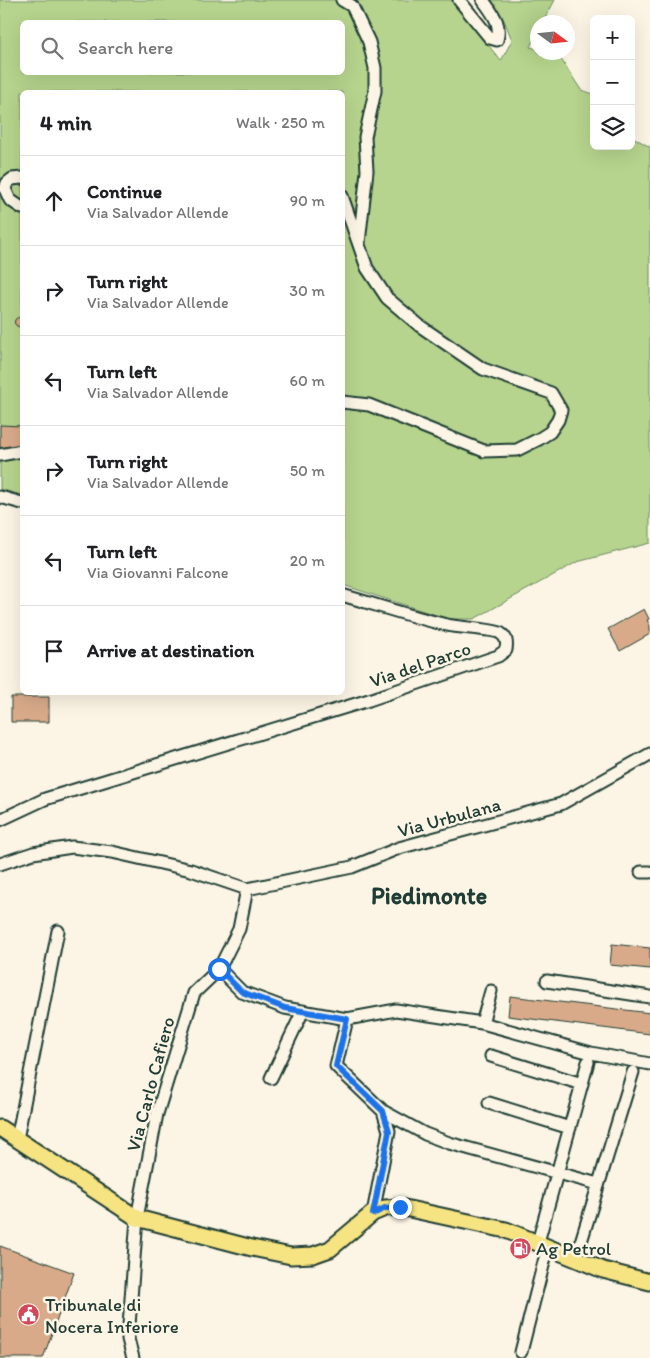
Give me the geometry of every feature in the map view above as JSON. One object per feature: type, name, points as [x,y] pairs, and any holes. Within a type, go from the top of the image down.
[{"type":"main road","points":[[0,1128],[137,1218],[252,1248],[302,1257],[330,1249],[373,1214],[385,1208],[400,1207],[471,1221],[543,1244],[602,1270],[650,1282]]},
{"type":"street","points":[[342,0],[352,6],[369,42],[375,68],[376,91],[365,137],[367,172],[359,247]]},
{"type":"street","points":[[459,0],[490,38],[497,40],[500,31],[498,23],[483,0]]},
{"type":"street","points":[[20,178],[12,178],[7,183],[5,189],[10,200],[20,207]]},
{"type":"street","points":[[345,205],[367,268],[387,298],[420,326],[483,369],[551,393],[561,410],[558,420],[550,432],[539,439],[517,450],[484,451],[369,405],[345,402]]},
{"type":"street","points":[[0,455],[20,451]]},
{"type":"street","points":[[0,497],[20,502]]},
{"type":"street","name":"Via del Parco","points":[[0,820],[45,799],[369,700],[498,656],[506,650],[507,642],[502,634],[494,631],[448,626],[345,596]]},
{"type":"street","name":"Via Urbulana","points":[[247,889],[352,867],[399,848],[561,804],[650,754]]},
{"type":"street","points":[[0,864],[33,853],[72,847],[112,852],[191,870],[247,889]]},
{"type":"street","name":"Via Carlo Cafiero","points":[[133,1358],[128,1339],[137,1218],[157,1114],[194,993],[219,969],[239,929],[247,889]]},
{"type":"street","points":[[17,1139],[58,931]]},
{"type":"street","points":[[219,969],[242,992],[285,1008],[303,1012],[347,1019],[396,1010],[482,1023],[591,1053],[650,1064]]},
{"type":"street","points":[[547,981],[650,996]]},
{"type":"street","points":[[482,1023],[491,991]]},
{"type":"street","points":[[270,1078],[303,1012]]},
{"type":"street","points":[[347,1019],[336,1066],[383,1111],[426,1134],[449,1143],[598,1184]]},
{"type":"street","points":[[491,1056],[582,1084]]},
{"type":"street","points":[[522,1352],[558,1174],[588,1062]]},
{"type":"street","points":[[576,1258],[633,1072]]},
{"type":"street","points":[[488,1103],[570,1128]]},
{"type":"street","points":[[373,1214],[389,1131],[383,1111]]},
{"type":"green space","points":[[0,0],[452,0],[501,61],[512,40],[504,20],[491,0],[555,0],[547,15],[530,15],[530,60],[562,60],[581,90],[590,93],[590,150],[635,150],[635,138],[650,147],[650,543],[577,562],[474,619],[448,619],[345,586],[345,90],[20,90],[20,494],[0,489]]},
{"type":"building","points":[[19,318],[20,326],[19,326],[15,322]]},
{"type":"building","points":[[0,425],[20,426],[20,450],[3,449],[0,446]]},
{"type":"building","points":[[644,609],[649,619],[647,620],[650,626],[650,634],[620,651],[608,629]]},
{"type":"building","points":[[11,697],[49,697],[49,722],[11,722]]},
{"type":"building","points":[[612,944],[650,948],[650,969],[610,965]]},
{"type":"building","points":[[510,996],[650,1013],[650,1034],[508,1016]]},
{"type":"building","name":"Tribunale di Nocera Inferiore","points":[[0,1246],[74,1273],[43,1358],[0,1358]]},
{"type":"place","name":"Ag Petrol","points":[[520,1248]]},
{"type":"place","name":"Tribunale di Nocera Inferiore","points":[[29,1315]]},
{"type":"district","name":"Piedimonte","points":[[429,896]]},
{"type":"route","points":[[219,969],[242,992],[285,1008],[347,1019],[336,1066],[383,1111],[389,1131],[373,1214],[385,1208],[400,1207]]}]
